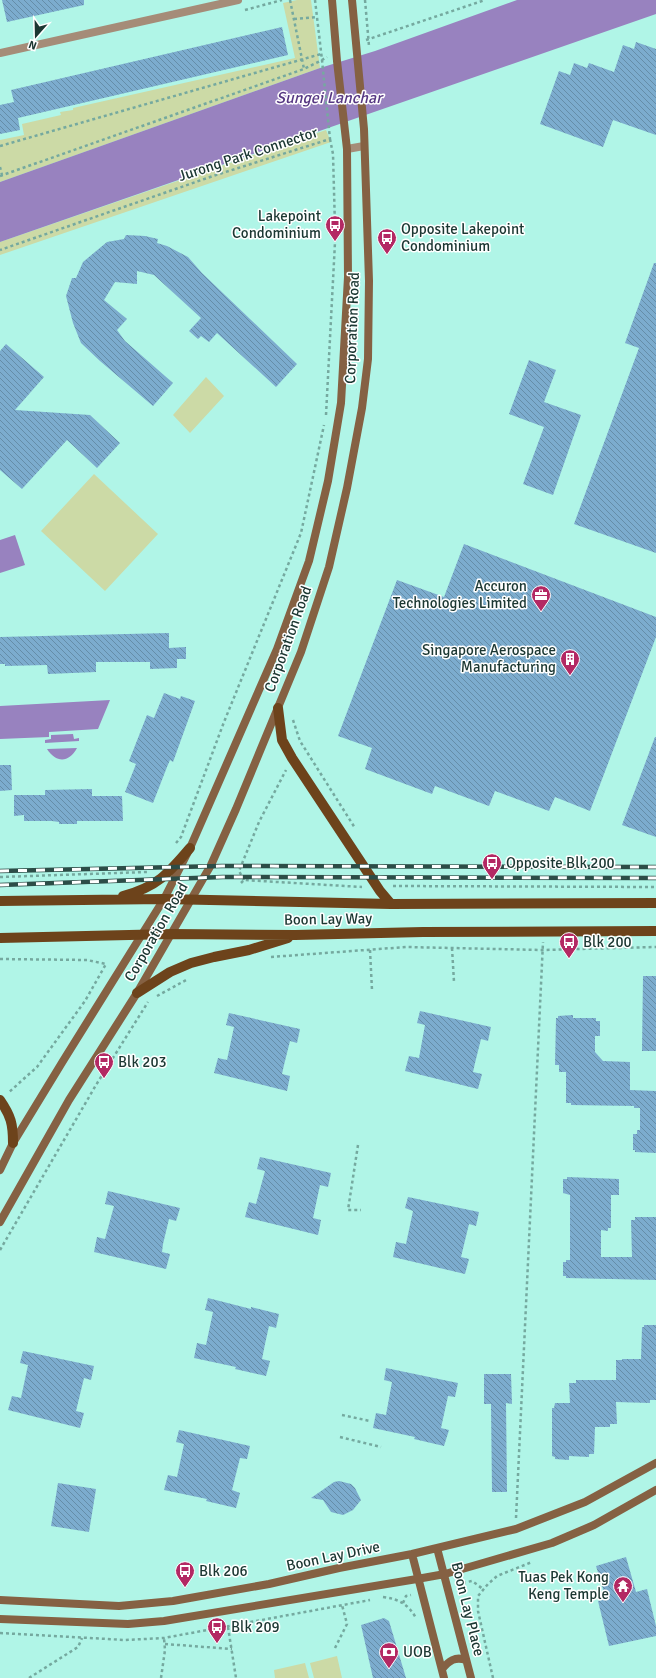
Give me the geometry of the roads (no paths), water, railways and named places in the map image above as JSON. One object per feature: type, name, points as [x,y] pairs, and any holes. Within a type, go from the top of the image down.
[{"type":"main road","name":"Corporation Road","points":[[0,1170],[13,1143],[164,899],[190,848],[282,636],[310,561],[328,481],[341,403],[348,277],[347,149],[332,0]]},
{"type":"main road","name":"Corporation Road","points":[[0,1222],[69,1100],[137,994],[192,900],[211,864],[236,809],[301,652],[329,567],[347,488],[362,408],[368,359],[370,281],[364,129],[352,0]]},
{"type":"main road","points":[[278,708],[282,740],[292,758],[380,891],[391,904]]},
{"type":"main road","points":[[109,900],[140,891],[158,882],[171,871],[190,848]]},
{"type":"main road","name":"Boon Lay Way","points":[[0,901],[164,899],[391,904],[656,903]]},
{"type":"main road","name":"Boon Lay Way","points":[[0,938],[143,934],[295,935],[656,931]]},
{"type":"main road","points":[[137,994],[170,972],[190,963],[214,956],[249,950],[295,935]]},
{"type":"main road","points":[[0,1100],[8,1112],[13,1126],[13,1143]]},
{"type":"main road","name":"Boon Lay Drive","points":[[0,1600],[119,1606],[173,1600],[269,1584],[339,1568],[412,1554],[516,1529],[585,1502],[656,1463]]},
{"type":"main road","points":[[0,1620],[128,1624],[164,1621],[444,1574],[552,1542],[594,1525],[656,1490]]},
{"type":"main road","name":"Boon Lay Place","points":[[438,1548],[471,1678]]},
{"type":"main road","points":[[412,1554],[444,1678]]},
{"type":"main road","points":[[442,1669],[450,1661],[457,1658],[466,1660]]},
{"type":"street","points":[[0,53],[238,0]]},
{"type":"street","points":[[347,149],[364,146]]},
{"type":"water","name":"Sungei Lanchar","points":[[517,0],[656,0],[656,14],[0,242],[0,182],[320,68],[375,51]]},
{"type":"water","points":[[15,535],[25,565],[0,573],[0,540]]},
{"type":"water","points":[[110,700],[98,729],[49,732],[49,737],[0,739],[0,706]]},
{"type":"water","points":[[73,734],[74,739],[79,738],[79,741],[45,743],[45,740],[51,739],[51,735]]},
{"type":"water","points":[[77,748],[74,753],[66,759],[58,759],[54,757],[47,749]]},
{"type":"railway","points":[[0,871],[222,866],[656,867]]},
{"type":"railway","points":[[0,885],[223,877],[656,878]]},
{"type":"place","name":"Lakepoint Condominium","points":[[335,242]]},
{"type":"place","name":"Opposite Lakepoint Condominium","points":[[387,255]]},
{"type":"place","name":"Accuron Technologies Limited","points":[[541,612]]},
{"type":"place","name":"Singapore Aerospace Manufacturing","points":[[570,676]]},
{"type":"place","name":"Opposite Blk 200","points":[[492,880]]},
{"type":"place","name":"Blk 200","points":[[569,959]]},
{"type":"place","name":"Blk 203","points":[[104,1079]]},
{"type":"place","name":"Blk 206","points":[[185,1588]]},
{"type":"place","name":"Tuas Pek Kong Keng Temple","points":[[623,1603]]},
{"type":"place","name":"Blk 209","points":[[217,1644]]},
{"type":"place","name":"UOB","points":[[389,1669]]}]
